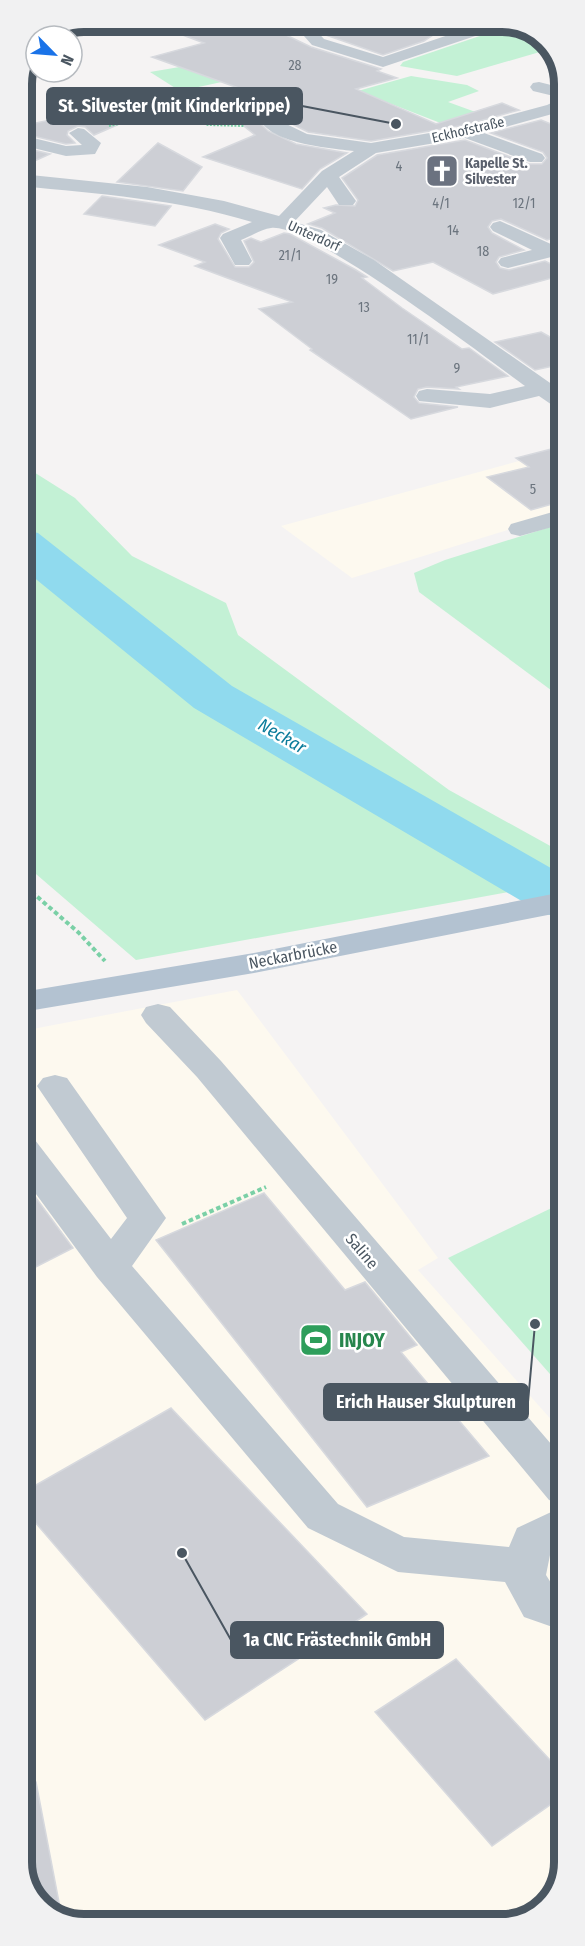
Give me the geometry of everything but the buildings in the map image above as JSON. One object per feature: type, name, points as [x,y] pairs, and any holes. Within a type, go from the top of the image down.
[{"type":"main road","name":"Neckarbrücke","points":[[32,1000],[254,963],[554,904]]},
{"type":"street","points":[[307,32],[318,42],[383,62],[472,32]]},
{"type":"street","points":[[539,87],[554,91]]},
{"type":"street","points":[[272,124],[267,115],[267,107],[278,98]]},
{"type":"street","name":"Eckhofstraße","points":[[272,124],[293,135],[371,148],[466,132],[554,109]]},
{"type":"street","points":[[466,132],[536,158]]},
{"type":"street","points":[[32,143],[66,151],[89,150],[92,143],[78,133]]},
{"type":"street","points":[[413,142],[419,153],[435,157]]},
{"type":"street","name":"Eckhofstraße","points":[[278,221],[329,175],[371,148]]},
{"type":"street","points":[[329,175],[346,201]]},
{"type":"street","name":"Unterdorf","points":[[32,181],[147,194],[224,207],[278,221],[314,234],[367,264],[554,396]]},
{"type":"street","points":[[242,261],[230,238],[278,221]]},
{"type":"street","points":[[500,227],[554,248]]},
{"type":"street","points":[[508,262],[554,250]]},
{"type":"street","points":[[427,396],[490,401],[543,388]]},
{"type":"street","points":[[520,529],[554,519]]},
{"type":"street","name":"Saline","points":[[158,1015],[209,1069],[554,1476]]},
{"type":"street","points":[[55,1086],[147,1218],[111,1267]]},
{"type":"street","points":[[32,1162],[111,1267],[323,1516],[398,1554],[526,1566]]},
{"type":"street","points":[[554,1528],[532,1540],[524,1576],[540,1604],[554,1609]]},
{"type":"path","points":[[78,133],[140,118],[178,112],[208,125],[225,127],[272,124]]},
{"type":"path","points":[[32,893],[79,933],[110,966]]},
{"type":"path","points":[[180,1225],[297,1174]]},
{"type":"shaded area","points":[[554,451],[554,516],[352,578],[281,526]]},
{"type":"shaded area","points":[[237,990],[438,1258],[418,1270],[554,1423],[554,1862],[548,1885],[543,1894],[530,1906],[521,1911],[501,1914],[80,1914],[64,1911],[55,1906],[38,1888],[34,1879],[32,1862],[32,1029]]},
{"type":"green space","points":[[491,32],[521,35],[536,44],[542,51],[457,76],[400,66],[403,62]]},
{"type":"green space","points":[[215,61],[254,75],[180,91],[150,72]]},
{"type":"green space","points":[[411,76],[467,85],[479,91],[448,102],[492,118],[473,123],[465,120],[443,124],[358,91]]},
{"type":"green space","points":[[32,471],[75,498],[132,556],[226,603],[238,635],[449,790],[554,848],[554,884],[136,960],[32,871]]},
{"type":"green space","points":[[554,526],[554,692],[419,592],[414,573],[445,560]]},
{"type":"green space","points":[[554,1207],[554,1379],[448,1258]]},
{"type":"waterway","name":"Neckar","points":[[32,552],[213,697],[554,895]]},
{"type":"place","name":"St. Silvester (mit Kinderkrippe)","points":[[396,124]]},
{"type":"place","name":"Kapelle St. Silvester","points":[[442,171]]},
{"type":"place","name":"Erich Hauser Skulpturen","points":[[535,1324]]},
{"type":"place","name":"INJOY","points":[[316,1340]]},
{"type":"place","name":"1a CNC Frästechnik GmbH","points":[[182,1553]]}]
